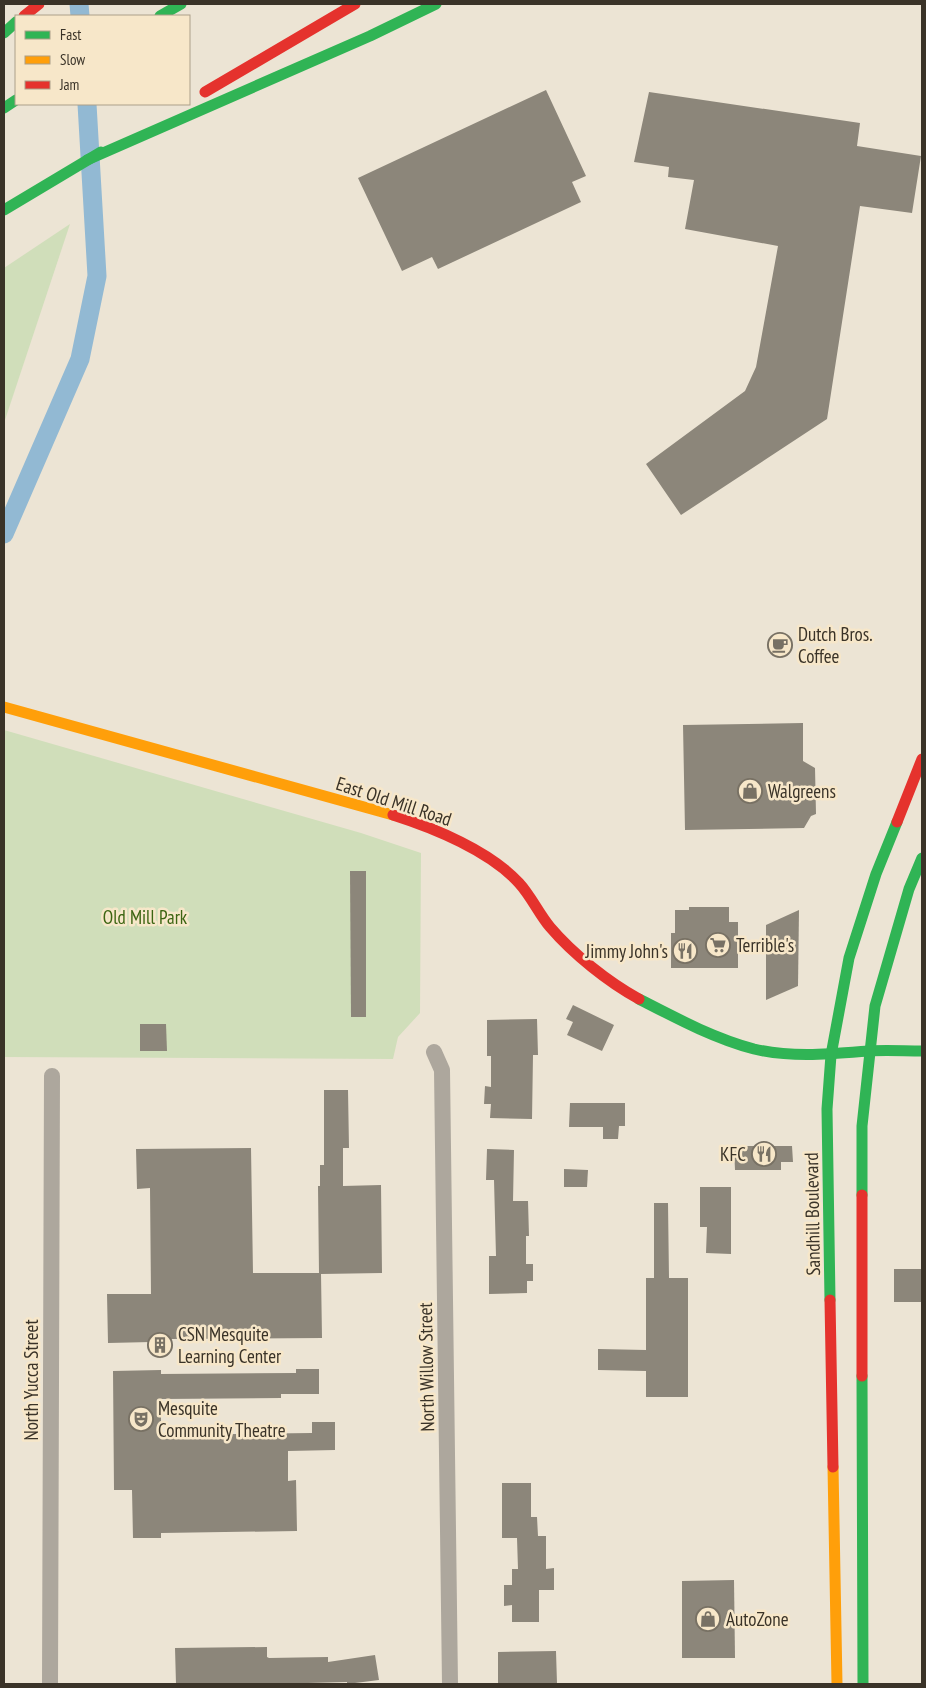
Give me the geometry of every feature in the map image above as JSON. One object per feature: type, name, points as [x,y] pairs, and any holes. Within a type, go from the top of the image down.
[{"type":"main road","points":[[25,15],[39,4]]},
{"type":"main road","points":[[162,15],[181,4]]},
{"type":"main road","points":[[197,97],[355,4]]},
{"type":"main road","points":[[4,210],[87,160],[119,144],[370,36],[436,4]]},
{"type":"main road","points":[[4,33],[15,23]]},
{"type":"main road","points":[[4,108],[15,101]]},
{"type":"main road","points":[[119,144],[178,108]]},
{"type":"main road","name":"East Old Mill Road","points":[[4,707],[395,816],[434,829],[496,862],[520,884],[549,926],[572,951],[626,992],[698,1030],[755,1049],[795,1054],[831,1055],[870,1051],[922,1051]]},
{"type":"main road","name":"Sandhill Boulevard","points":[[837,1684],[828,1109],[831,1055],[849,958],[876,874],[922,759]]},
{"type":"main road","points":[[863,1684],[862,1126],[875,1006],[909,890],[922,858]]},
{"type":"main road","points":[[831,1354],[841,1376],[846,1483],[863,1495]]},
{"type":"street","name":"North Willow Street","points":[[434,1052],[442,1070],[450,1684]]},
{"type":"street","name":"North Yucca Street","points":[[50,1684],[52,1076]]},
{"type":"green space","points":[[70,224],[4,423],[4,268]]},
{"type":"green space","name":"Old Mill Park","points":[[4,730],[361,833],[421,853],[420,1013],[398,1037],[393,1059],[4,1057]]},
{"type":"building","points":[[546,90],[586,176],[572,182],[581,202],[438,269],[432,257],[402,271],[358,178]]},
{"type":"building","points":[[649,92],[860,123],[857,146],[921,156],[912,213],[860,206],[827,419],[681,515],[646,464],[745,391],[756,367],[778,246],[685,229],[694,180],[668,177],[669,167],[634,162]]},
{"type":"building","name":"Walgreens","points":[[803,723],[803,761],[815,768],[816,814],[811,816],[804,828],[685,830],[683,725]]},
{"type":"building","points":[[350,871],[366,871],[366,1017],[351,1017]]},
{"type":"building","points":[[689,907],[729,907],[729,922],[738,922],[738,968],[671,968],[671,933],[675,933],[675,910],[689,910]]},
{"type":"building","points":[[799,910],[798,986],[766,1000],[766,925]]},
{"type":"building","points":[[573,1005],[614,1025],[602,1051],[567,1035],[573,1022],[566,1019]]},
{"type":"building","points":[[537,1019],[538,1055],[533,1055],[532,1119],[490,1118],[491,1104],[484,1104],[485,1086],[491,1087],[491,1056],[487,1056],[487,1020]]},
{"type":"building","points":[[140,1024],[166,1024],[167,1051],[140,1051]]},
{"type":"building","name":"CSN Mesquite Learning Center","points":[[324,1090],[348,1090],[349,1148],[343,1148],[343,1186],[381,1185],[382,1273],[321,1274],[322,1338],[169,1339],[169,1347],[151,1347],[151,1342],[108,1343],[107,1294],[151,1294],[150,1188],[137,1189],[136,1149],[251,1148],[253,1273],[319,1273],[318,1186],[320,1186],[320,1165],[324,1165]]},
{"type":"building","points":[[570,1103],[625,1103],[625,1126],[619,1126],[618,1139],[603,1139],[603,1127],[569,1127]]},
{"type":"building","name":"KFC","points":[[734,1146],[792,1146],[793,1162],[781,1162],[781,1170],[735,1170]]},
{"type":"building","points":[[487,1149],[514,1150],[513,1201],[528,1201],[529,1236],[526,1236],[526,1264],[533,1264],[533,1281],[527,1281],[527,1293],[489,1294],[489,1256],[496,1256],[494,1180],[486,1180]]},
{"type":"building","points":[[564,1169],[588,1170],[587,1187],[564,1187]]},
{"type":"building","points":[[700,1187],[731,1187],[731,1254],[706,1253],[707,1227],[700,1227]]},
{"type":"building","points":[[654,1203],[668,1203],[669,1278],[688,1278],[688,1397],[646,1397],[646,1371],[598,1370],[598,1349],[646,1350],[646,1278],[654,1278]]},
{"type":"building","points":[[894,1269],[922,1269],[922,1302],[894,1302]]},
{"type":"building","points":[[296,1369],[319,1369],[319,1394],[281,1394],[281,1398],[161,1399],[161,1435],[312,1433],[312,1422],[335,1422],[335,1450],[288,1451],[288,1481],[296,1480],[297,1531],[161,1533],[161,1538],[133,1538],[132,1490],[114,1490],[113,1371],[161,1370],[161,1374],[296,1373]]},
{"type":"building","points":[[502,1483],[531,1483],[531,1517],[537,1517],[538,1536],[546,1536],[546,1569],[554,1568],[554,1590],[539,1590],[539,1622],[512,1622],[512,1605],[504,1606],[504,1585],[512,1585],[512,1569],[518,1569],[517,1538],[502,1538]]},
{"type":"building","name":"AutoZone","points":[[734,1580],[735,1658],[682,1658],[682,1581]]},
{"type":"building","points":[[267,1647],[267,1657],[269,1658],[328,1657],[328,1662],[375,1655],[379,1680],[347,1684],[347,1682],[176,1684],[175,1648]]},
{"type":"building","points":[[556,1651],[557,1684],[498,1684],[498,1652]]},
{"type":"waterway","points":[[79,4],[80,15]]},
{"type":"waterway","points":[[4,534],[80,359],[97,276],[87,105]]},
{"type":"traffic: fast","points":[[162,15],[181,4]]},
{"type":"traffic: fast","points":[[87,160],[370,36],[436,4]]},
{"type":"traffic: fast","points":[[4,33],[15,23]]},
{"type":"traffic: fast","points":[[4,108],[15,101]]},
{"type":"traffic: fast","points":[[4,210],[101,152]]},
{"type":"traffic: fast","points":[[830,1300],[827,1109],[831,1055],[849,958],[876,874],[897,822]]},
{"type":"traffic: fast","points":[[862,1195],[862,1126],[875,1006],[909,889],[922,858]]},
{"type":"traffic: fast","points":[[639,999],[709,1033],[768,1052],[811,1054],[922,1051]]},
{"type":"traffic: fast","points":[[862,1376],[863,1684]]},
{"type":"traffic: slow","points":[[4,707],[393,815]]},
{"type":"traffic: slow","points":[[833,1467],[837,1684]]},
{"type":"traffic: jam","points":[[25,15],[39,4]]},
{"type":"traffic: jam","points":[[205,92],[355,4]]},
{"type":"traffic: jam","points":[[897,822],[922,759]]},
{"type":"traffic: jam","points":[[393,815],[460,842],[507,871],[519,883],[546,922],[569,947],[603,976],[639,999]]},
{"type":"traffic: jam","points":[[862,1195],[862,1376]]},
{"type":"traffic: jam","points":[[830,1300],[833,1467]]},
{"type":"place","name":"Dutch Bros. Coffee","points":[[780,645]]},
{"type":"place","name":"Walgreens","points":[[750,791]]},
{"type":"place","name":"Terrible's","points":[[718,945]]},
{"type":"place","name":"Jimmy John's","points":[[685,951]]},
{"type":"place","name":"KFC","points":[[764,1154]]},
{"type":"place","name":"CSN Mesquite Learning Center","points":[[160,1345]]},
{"type":"place","name":"Mesquite Community Theatre","points":[[141,1419]]},
{"type":"place","name":"AutoZone","points":[[708,1619]]}]
